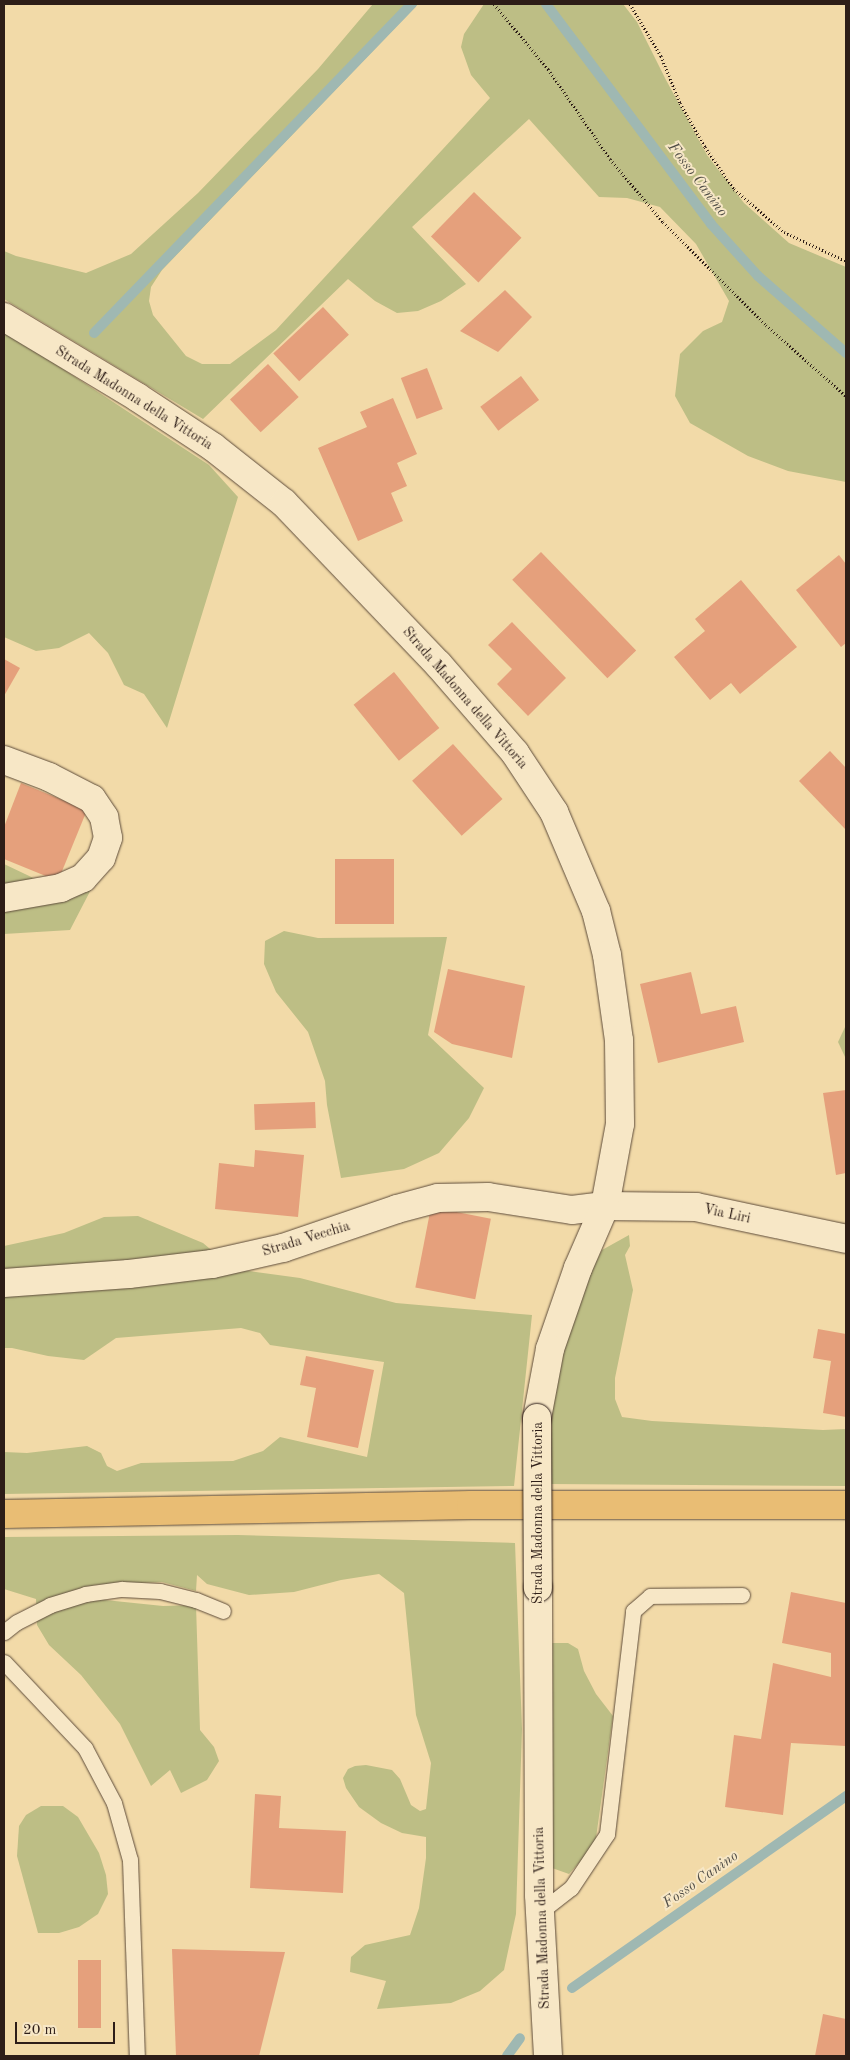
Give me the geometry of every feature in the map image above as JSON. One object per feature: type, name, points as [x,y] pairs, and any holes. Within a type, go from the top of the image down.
[{"type":"highway","points":[[4,1514],[470,1505],[846,1506]]},
{"type":"street","name":"Strada Madonna della Vittoria","points":[[4,317],[145,402],[213,448],[284,503],[438,664],[516,753],[554,812],[596,912],[607,955],[619,1040],[620,1124],[605,1206],[578,1268],[550,1349],[537,1418],[540,1912],[548,2056]]},
{"type":"street","points":[[4,760],[49,777],[92,800],[104,817],[108,838],[101,858],[83,878],[61,888],[4,898]]},
{"type":"street","name":"Strada Vecchia","points":[[4,1283],[129,1274],[212,1264],[283,1248],[438,1198],[488,1197],[572,1210],[605,1206]]},
{"type":"street","name":"Via Liri","points":[[605,1206],[696,1207],[846,1239]]},
{"type":"lane","points":[[4,1632],[17,1622],[50,1605],[85,1594],[122,1589],[160,1591],[196,1600],[223,1611]]},
{"type":"lane","points":[[540,1912],[571,1888],[607,1834],[633,1611],[650,1596],[742,1595]]},
{"type":"lane","points":[[4,1662],[85,1748],[114,1803],[130,1860],[137,2056]]},
{"type":"path","points":[[494,4],[548,69],[610,159],[662,222],[766,325],[846,396]]},
{"type":"path","points":[[630,4],[661,56],[680,103],[700,140],[734,189],[784,232],[846,261]]},
{"type":"green space","points":[[373,4],[418,4],[162,270],[151,287],[149,301],[153,315],[186,356],[202,364],[230,364],[276,330],[490,98],[471,75],[461,47],[464,34],[484,4],[623,4],[637,22],[707,155],[744,203],[789,243],[846,267],[846,482],[788,471],[748,456],[690,423],[675,396],[680,354],[703,331],[722,322],[729,301],[696,244],[660,207],[627,198],[599,197],[529,119],[412,227],[466,284],[441,301],[418,311],[397,313],[375,301],[348,279],[203,419],[4,299],[4,251],[16,256],[86,273],[131,254],[198,193],[318,69]]},
{"type":"green space","points":[[4,332],[209,465],[238,497],[167,728],[144,694],[124,685],[108,653],[89,633],[59,648],[36,651],[4,637]]},
{"type":"green space","points":[[4,864],[67,894],[99,874],[70,930],[4,934]]},
{"type":"green space","points":[[284,931],[318,938],[447,937],[428,1035],[484,1088],[469,1118],[439,1153],[404,1169],[341,1178],[327,1105],[325,1081],[308,1032],[276,992],[264,964],[265,941]]},
{"type":"green space","points":[[846,1025],[846,1059],[838,1042]]},
{"type":"green space","points":[[138,1216],[203,1243],[234,1269],[300,1278],[396,1303],[532,1315],[514,1486],[4,1494],[4,1452],[27,1453],[87,1446],[101,1453],[107,1466],[117,1471],[141,1463],[233,1461],[263,1451],[280,1437],[367,1457],[384,1362],[270,1345],[260,1333],[241,1328],[116,1338],[84,1360],[4,1348],[4,1246],[64,1233],[104,1217]]},
{"type":"green space","points":[[629,1235],[630,1246],[625,1255],[633,1290],[615,1378],[615,1399],[622,1417],[652,1421],[823,1430],[846,1429],[846,1486],[550,1484],[553,1392],[578,1297],[602,1250]]},
{"type":"green space","points":[[238,1535],[515,1543],[522,1729],[516,1914],[504,1970],[480,1991],[451,2003],[377,2009],[386,1981],[350,1972],[351,1957],[365,1945],[410,1935],[419,1908],[426,1858],[426,1837],[402,1833],[381,1823],[359,1807],[346,1788],[343,1778],[348,1769],[355,1766],[366,1765],[392,1770],[400,1779],[411,1805],[420,1811],[426,1809],[431,1763],[416,1715],[404,1593],[379,1574],[341,1580],[294,1592],[249,1595],[207,1584],[197,1575],[196,1591],[162,1582],[93,1585],[105,1600],[163,1606],[196,1605],[200,1730],[214,1747],[219,1761],[207,1780],[181,1793],[170,1770],[151,1786],[120,1724],[81,1675],[49,1645],[37,1625],[36,1599],[4,1589],[4,1537]]},
{"type":"green space","points":[[549,1643],[568,1643],[578,1649],[584,1671],[596,1694],[613,1716],[595,1845],[569,1874],[552,1868]]},
{"type":"green space","points":[[41,1806],[63,1806],[78,1817],[99,1853],[106,1875],[108,1894],[98,1914],[79,1927],[59,1933],[38,1933],[17,1856],[19,1826],[26,1815]]},
{"type":"building","points":[[474,192],[521,238],[478,282],[431,237]]},
{"type":"building","points":[[505,290],[532,317],[498,352],[460,331]]},
{"type":"building","points":[[323,307],[349,335],[299,381],[273,353]]},
{"type":"building","points":[[268,364],[299,397],[261,432],[230,399]]},
{"type":"building","points":[[427,368],[443,409],[417,419],[401,378]]},
{"type":"building","points":[[521,376],[539,400],[498,431],[480,407]]},
{"type":"building","points":[[393,398],[417,454],[397,463],[407,486],[391,493],[403,521],[358,541],[318,448],[367,427],[360,412]]},
{"type":"building","points":[[541,552],[636,651],[607,678],[512,580]]},
{"type":"building","points":[[839,555],[846,564],[846,643],[841,647],[796,590]]},
{"type":"building","points":[[741,580],[797,647],[740,694],[731,683],[710,700],[674,657],[705,631],[695,619]]},
{"type":"building","points":[[512,622],[566,678],[528,716],[497,684],[512,669],[488,645]]},
{"type":"building","points":[[4,659],[20,668],[4,696]]},
{"type":"building","points":[[394,672],[439,728],[399,761],[354,705]]},
{"type":"building","points":[[453,744],[503,799],[462,836],[412,781]]},
{"type":"building","points":[[830,751],[846,768],[846,830],[799,781]]},
{"type":"building","points":[[21,783],[87,810],[58,881],[4,859],[4,827]]},
{"type":"building","points":[[335,859],[394,859],[394,924],[335,924]]},
{"type":"building","points":[[448,969],[525,986],[512,1058],[452,1044],[434,1032]]},
{"type":"building","points":[[691,972],[701,1014],[736,1006],[744,1042],[658,1063],[640,984]]},
{"type":"building","points":[[846,1090],[846,1173],[836,1175],[823,1093]]},
{"type":"building","points":[[315,1102],[316,1128],[255,1130],[254,1104]]},
{"type":"building","points":[[255,1150],[304,1155],[298,1217],[215,1209],[219,1163],[254,1167]]},
{"type":"building","points":[[431,1207],[491,1219],[475,1299],[415,1287]]},
{"type":"building","points":[[818,1329],[846,1334],[846,1417],[823,1413],[831,1361],[813,1358]]},
{"type":"building","points":[[306,1356],[374,1370],[358,1448],[307,1437],[316,1388],[300,1385]]},
{"type":"building","points":[[791,1592],[846,1603],[846,1746],[791,1743],[783,1815],[725,1807],[734,1735],[761,1739],[773,1663],[831,1677],[831,1653],[782,1643]]},
{"type":"building","points":[[255,1794],[281,1796],[279,1828],[346,1831],[343,1893],[250,1888]]},
{"type":"building","points":[[172,1949],[285,1952],[259,2056],[176,2056]]},
{"type":"building","points":[[78,1960],[101,1960],[101,2028],[78,2028]]},
{"type":"building","points":[[823,2014],[846,2019],[846,2056],[815,2056]]},
{"type":"waterway","points":[[94,333],[412,4]]},
{"type":"waterway","name":"Fosso Canino","points":[[546,4],[711,224],[758,276],[846,353]]},
{"type":"waterway","name":"Fosso Canino","points":[[572,1988],[846,1796]]},
{"type":"waterway","name":"Fosso Canino","points":[[507,2056],[520,2038]]}]
